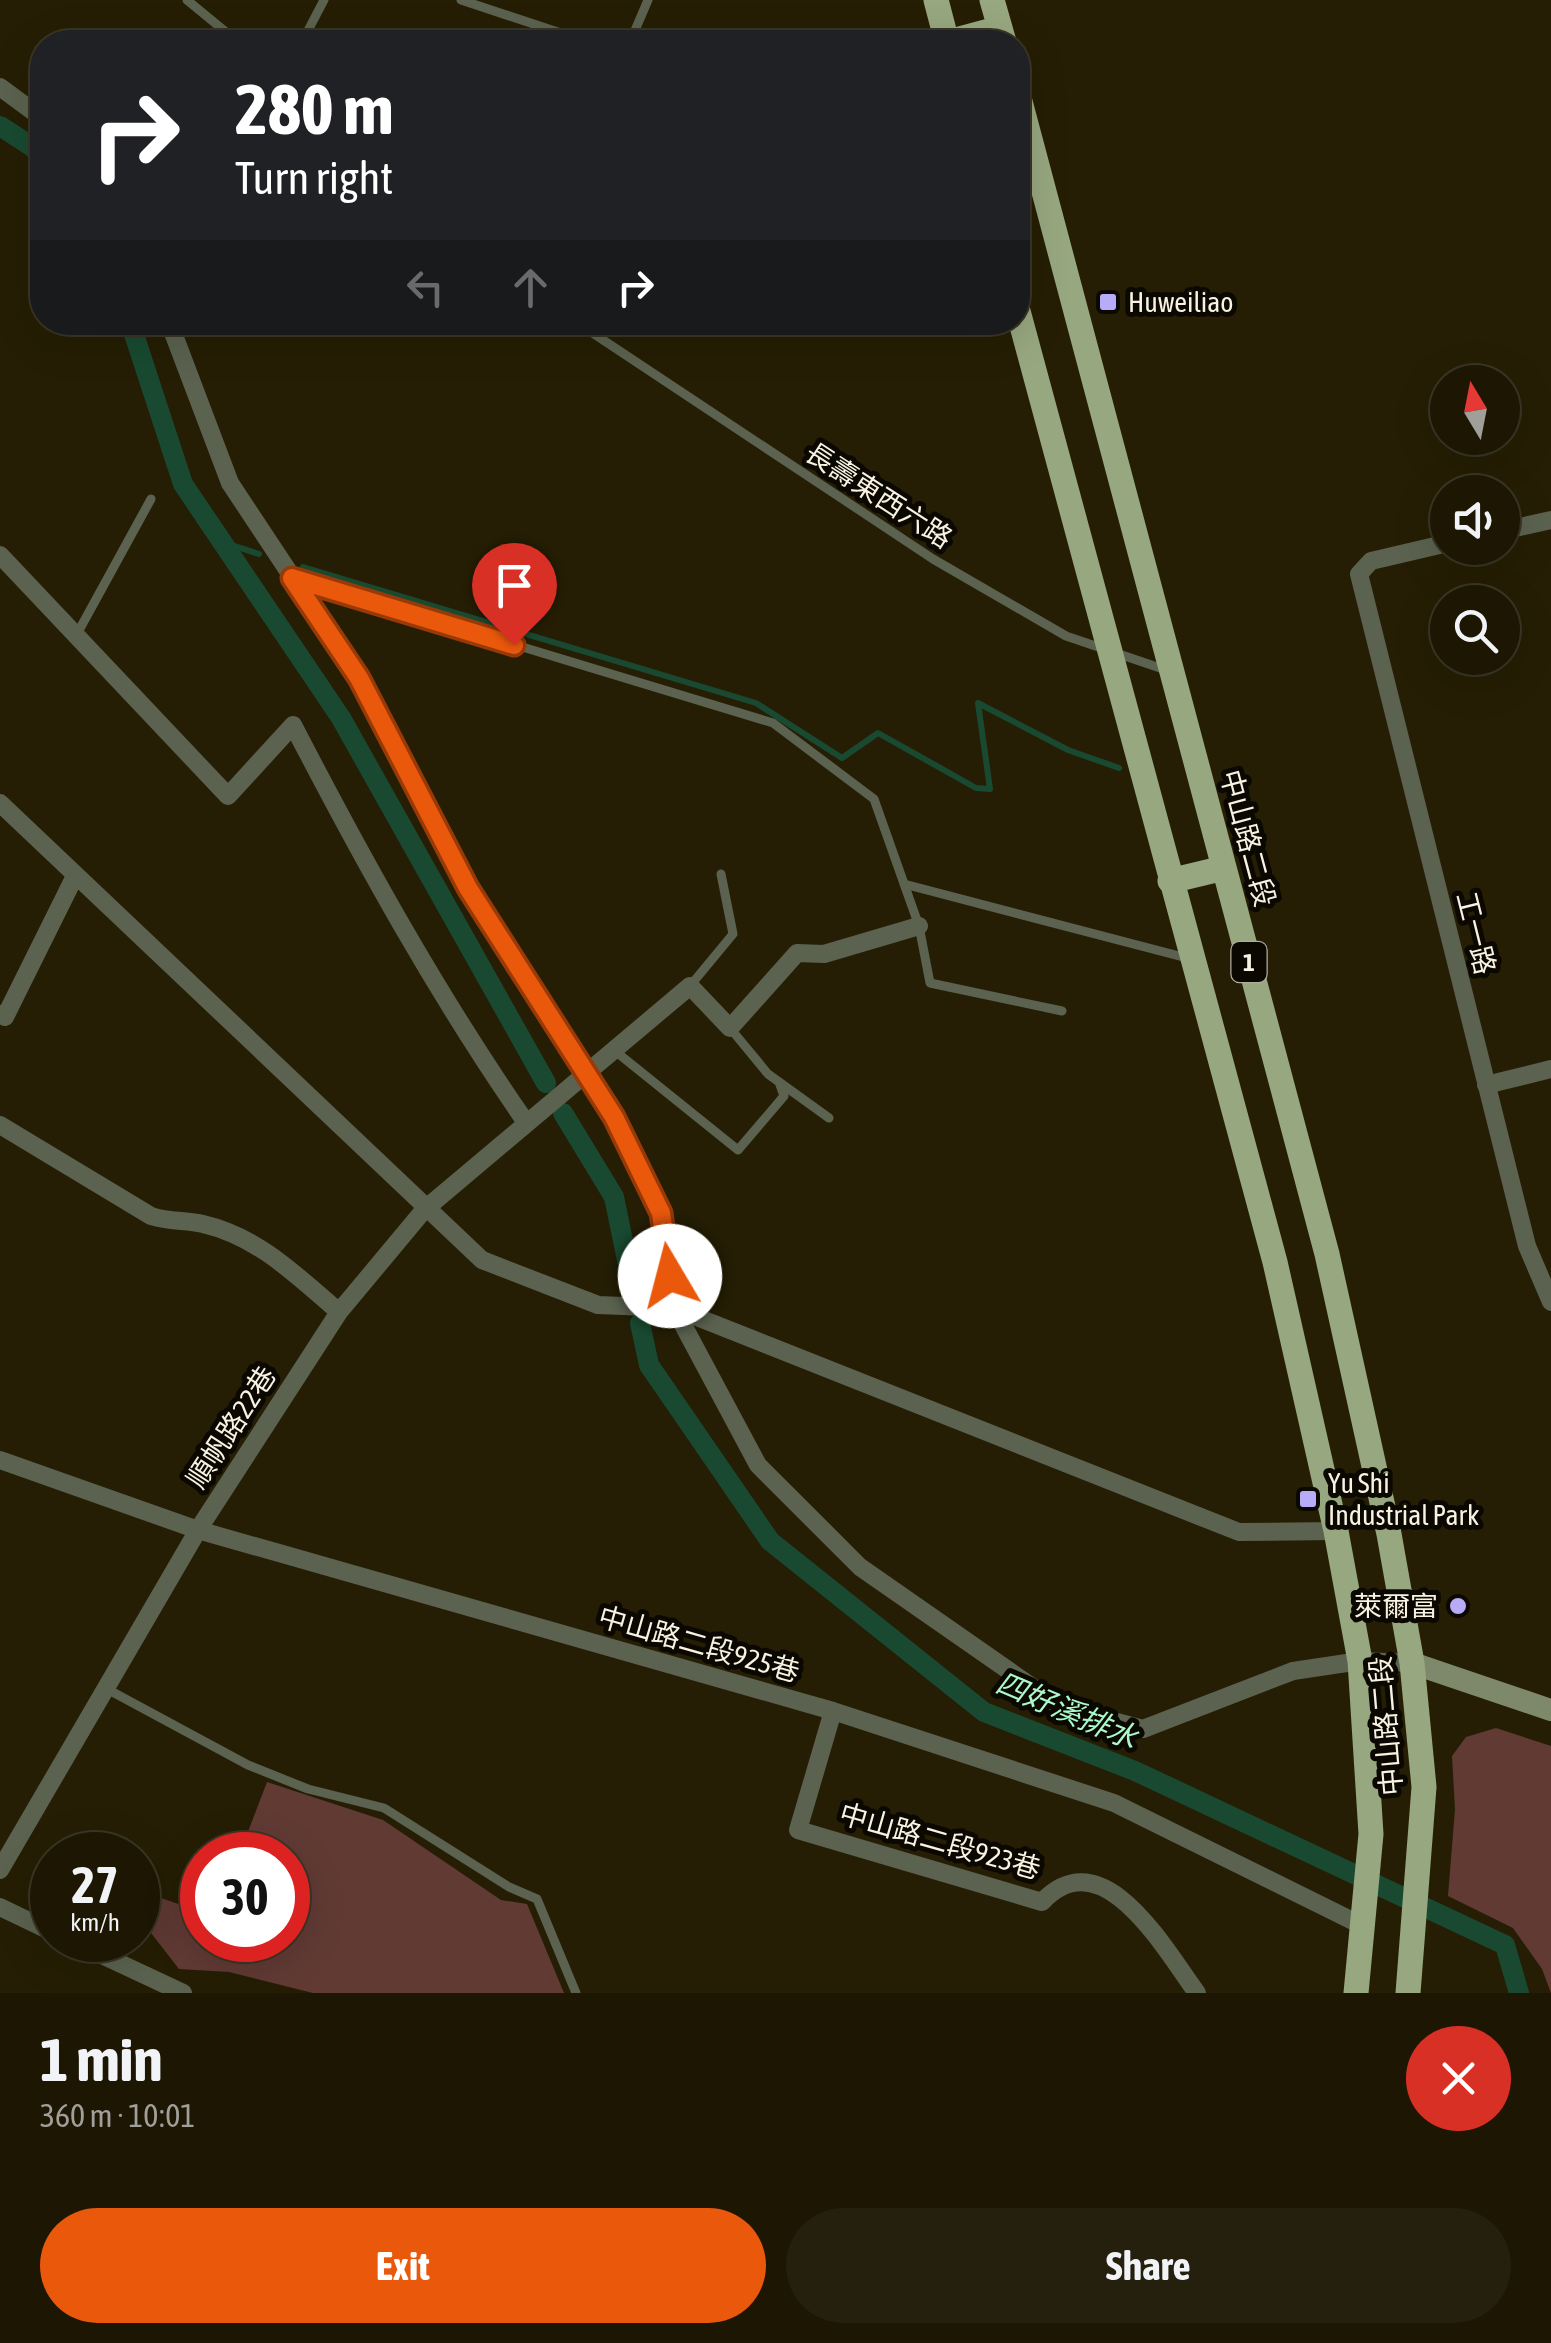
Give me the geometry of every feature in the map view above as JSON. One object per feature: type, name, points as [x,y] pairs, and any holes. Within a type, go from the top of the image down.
[{"type":"main road","points":[[936,0],[945,30]]},
{"type":"main road","points":[[992,0],[1000,30]]},
{"type":"main road","name":"中山路二段","points":[[1030,139],[1327,1254],[1412,1663],[1424,1787],[1423,1842],[1408,1993]]},
{"type":"main road","name":"中山路二段","points":[[1024,335],[1274,1262],[1336,1532],[1360,1661],[1370,1834],[1364,1927]]},
{"type":"main road","points":[[1170,881],[1224,868]]},
{"type":"main road","name":"1","points":[[1356,1993],[1364,1927]]},
{"type":"street","points":[[0,87],[30,109]]},
{"type":"street","points":[[174,335],[230,483],[359,678],[468,888],[614,1117],[661,1213],[674,1308],[758,1464],[860,1567],[1061,1707],[1144,1728],[1292,1671],[1360,1661],[1412,1663],[1551,1710]]},
{"type":"street","points":[[1520,527],[1551,520]]},
{"type":"street","name":"工一路","points":[[1430,547],[1371,561],[1359,574],[1528,1246],[1551,1302]]},
{"type":"street","points":[[0,555],[228,796],[293,725],[388,908],[459,1027],[525,1121]]},
{"type":"street","points":[[0,803],[424,1210],[482,1260],[598,1304],[674,1308],[1239,1532],[1336,1532]]},
{"type":"street","points":[[0,1014],[6,1017],[75,876]]},
{"type":"street","points":[[690,986],[730,1028],[797,953],[824,954],[919,926]]},
{"type":"street","name":"順帆路22巷","points":[[0,1870],[198,1530],[338,1312],[424,1210],[525,1121],[690,986]]},
{"type":"street","points":[[1486,1085],[1551,1069]]},
{"type":"street","points":[[0,1126],[150,1216],[176,1224],[201,1224],[264,1248],[338,1312]]},
{"type":"street","name":"中山路二段925巷","points":[[0,1460],[198,1530],[833,1711],[1114,1803],[1364,1927]]},
{"type":"street","name":"中山路二段923巷","points":[[833,1711],[798,1830],[1042,1902],[1054,1888],[1080,1883],[1110,1889],[1133,1906],[1197,1993]]},
{"type":"street","points":[[0,1907],[30,1921]]},
{"type":"street","points":[[117,1962],[184,1993]]},
{"type":"lane","points":[[187,0],[223,30]]},
{"type":"lane","points":[[308,30],[324,0]]},
{"type":"lane","points":[[461,0],[552,30]]},
{"type":"lane","points":[[635,30],[648,0]]},
{"type":"lane","name":"長壽東西六路","points":[[596,335],[933,559],[1066,636],[1173,673]]},
{"type":"lane","points":[[77,634],[151,499]]},
{"type":"lane","points":[[292,578],[773,723],[874,798],[919,926],[930,984],[1062,1012]]},
{"type":"lane","points":[[690,986],[733,934],[721,874]]},
{"type":"lane","points":[[904,884],[1192,960]]},
{"type":"lane","points":[[730,1028],[779,1082],[829,1118]]},
{"type":"lane","points":[[613,1049],[738,1150],[784,1096],[779,1082]]},
{"type":"lane","points":[[107,1689],[248,1765],[308,1789],[384,1808],[509,1887],[537,1898],[576,1993]]},
{"type":"shaded area","points":[[1496,1728],[1551,1746],[1551,1993],[1542,1969],[1513,1928],[1448,1896],[1455,1809],[1452,1756],[1466,1737]]},
{"type":"shaded area","points":[[267,1782],[383,1820],[501,1900],[527,1904],[564,1993],[313,1993],[229,1972],[179,1969],[160,1945],[160,1898],[180,1905],[180,1962],[310,1962],[310,1832],[248,1832]]},
{"type":"waterway","name":"四好溪排水","points":[[0,126],[30,145]]},
{"type":"waterway","name":"四好溪排水","points":[[134,335],[183,484],[341,718],[546,1083]]},
{"type":"waterway","points":[[222,542],[259,554]]},
{"type":"waterway","points":[[303,567],[756,703],[842,758],[878,733],[976,788],[990,789],[978,703],[1068,750],[1119,768]]},
{"type":"waterway","name":"四好溪排水","points":[[563,1113],[614,1197],[633,1289]]},
{"type":"waterway","name":"四好溪排水","points":[[640,1323],[649,1365],[770,1541],[984,1712],[1135,1771],[1505,1945],[1519,1993]]},
{"type":"place","name":"Huweiliao","points":[[1108,302]]},
{"type":"place","name":"Yu Shi Industrial Park","points":[[1308,1499]]},
{"type":"place","name":"萊爾富","points":[[1458,1606]]},
{"type":"route","points":[[514,645],[292,578],[359,678],[468,888],[614,1117],[661,1213],[670,1276]]}]
